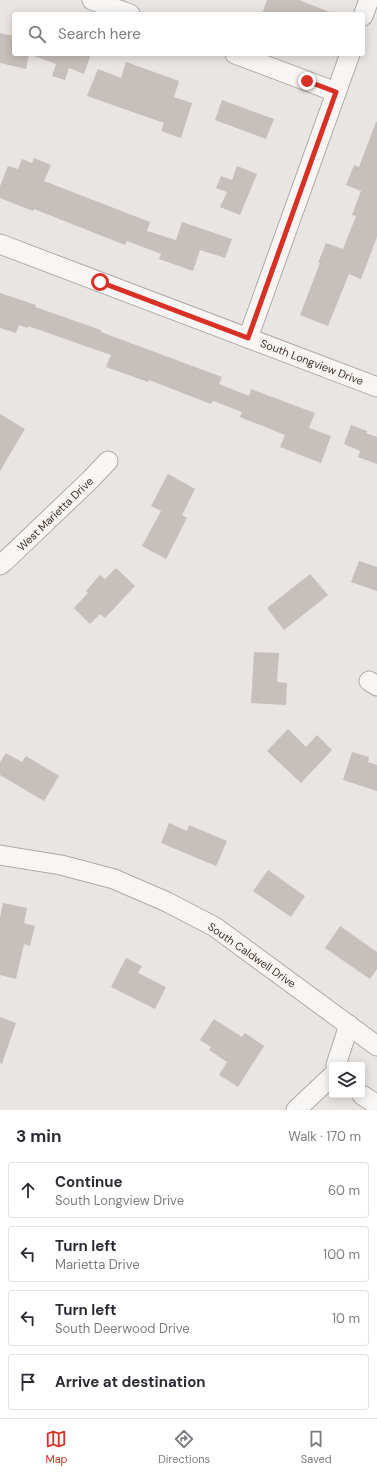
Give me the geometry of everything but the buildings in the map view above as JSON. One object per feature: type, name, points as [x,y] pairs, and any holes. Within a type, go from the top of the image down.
[{"type":"street","points":[[92,0],[125,12]]},
{"type":"street","points":[[364,12],[368,0]]},
{"type":"street","points":[[241,56],[336,92]]},
{"type":"street","points":[[248,338],[349,56]]},
{"type":"street","name":"South Longview Drive","points":[[0,244],[377,387]]},
{"type":"street","name":"West Marietta Drive","points":[[0,565],[90,480],[108,461]]},
{"type":"street","name":"South Caldwell Drive","points":[[0,855],[61,865],[114,879],[167,902],[215,927],[377,1046]]},
{"type":"street","points":[[337,1062],[350,1025]]},
{"type":"street","points":[[296,1110],[329,1080]]},
{"type":"street","points":[[365,1097],[377,1105]]},
{"type":"route","points":[[100,282],[248,338],[336,92],[307,81]]}]
